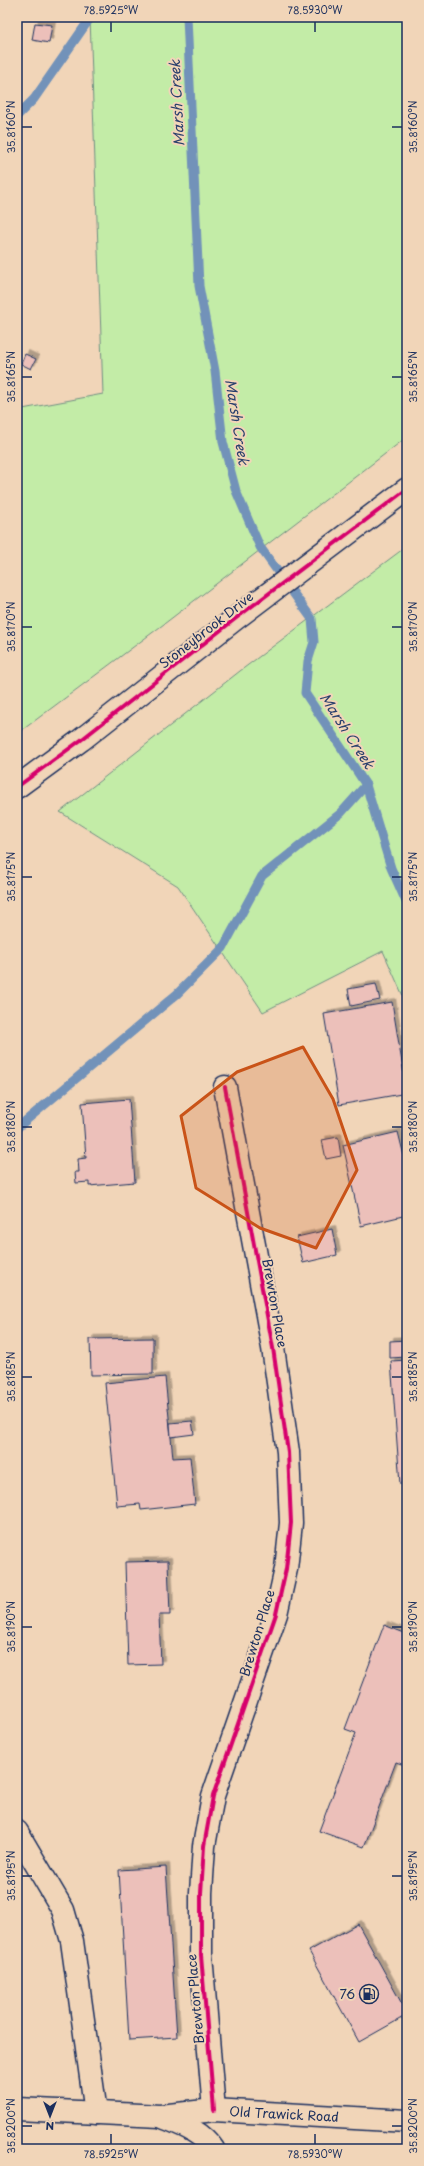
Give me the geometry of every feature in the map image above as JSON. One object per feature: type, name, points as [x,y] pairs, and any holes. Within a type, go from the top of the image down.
[{"type":"street","name":"Stoneybrook Drive","points":[[17,787],[81,740],[235,619],[407,489]]},
{"type":"street","name":"Brewton Place","points":[[214,2110],[201,1955],[201,1894],[204,1846],[213,1796],[276,1614],[286,1569],[291,1523],[288,1452],[273,1348],[226,1087]]},
{"type":"street","points":[[17,1832],[63,1910],[72,1941],[96,2113]]},
{"type":"street","name":"Old Trawick Road","points":[[17,2109],[160,2116],[214,2110],[407,2121]]},
{"type":"street","name":"Old Trawick Road","points":[[160,2116],[191,2129],[207,2140],[213,2149]]},
{"type":"highlighted area","points":[[303,1047],[333,1099],[357,1170],[316,1248],[260,1228],[196,1188],[181,1116],[237,1072]]},
{"type":"green space","points":[[90,17],[407,17],[407,437],[164,624],[17,734],[17,410],[103,394]]},
{"type":"green space","points":[[407,546],[407,1005],[383,951],[263,1012],[178,886],[60,812],[240,671]]},
{"type":"building","points":[[35,23],[52,25],[49,43],[32,40]]},
{"type":"building","points":[[25,354],[36,359],[31,369],[21,364]]},
{"type":"building","points":[[376,984],[380,1000],[351,1006],[348,989]]},
{"type":"building","points":[[392,1002],[407,1093],[339,1105],[324,1014]]},
{"type":"building","points":[[129,1099],[135,1182],[89,1186],[89,1182],[76,1183],[75,1172],[79,1172],[78,1159],[86,1158],[82,1103]]},
{"type":"building","points":[[398,1132],[407,1168],[407,1215],[361,1226],[343,1145]]},
{"type":"building","points":[[338,1137],[341,1156],[326,1159],[322,1140]]},
{"type":"building","points":[[332,1229],[337,1255],[303,1263],[297,1237]]},
{"type":"building","points":[[153,1338],[153,1374],[91,1375],[90,1339]]},
{"type":"building","points":[[407,1340],[407,1357],[390,1358],[390,1341]]},
{"type":"building","points":[[407,1360],[407,1484],[400,1484],[391,1361]]},
{"type":"building","points":[[165,1377],[173,1458],[190,1457],[195,1504],[141,1510],[140,1504],[117,1506],[105,1383]]},
{"type":"building","points":[[192,1421],[194,1434],[171,1437],[170,1423]]},
{"type":"building","points":[[168,1561],[170,1615],[159,1615],[161,1664],[128,1665],[125,1562]]},
{"type":"building","points":[[384,1625],[407,1634],[407,1766],[396,1762],[364,1847],[319,1831],[356,1733],[345,1729]]},
{"type":"building","points":[[166,1867],[177,2037],[129,2040],[119,1870]]},
{"type":"building","points":[[358,1924],[407,2013],[407,2015],[359,2042],[309,1951]]},
{"type":"waterway","points":[[17,116],[34,99],[91,17]]},
{"type":"waterway","name":"Marsh Creek","points":[[187,17],[199,286],[215,371],[223,442],[236,491],[260,547],[312,619],[314,642],[308,661],[305,693],[366,785],[391,868],[407,904]]},
{"type":"waterway","points":[[17,1128],[177,994],[223,948],[262,876],[341,813],[366,785]]},
{"type":"cycle path","points":[[17,787],[81,740],[235,619],[407,489]]},
{"type":"cycle path","points":[[214,2110],[201,1955],[201,1893],[204,1846],[213,1796],[276,1614],[286,1569],[291,1523],[288,1452],[273,1348],[225,1087]]},
{"type":"place","name":"76","points":[[369,1994]]}]
